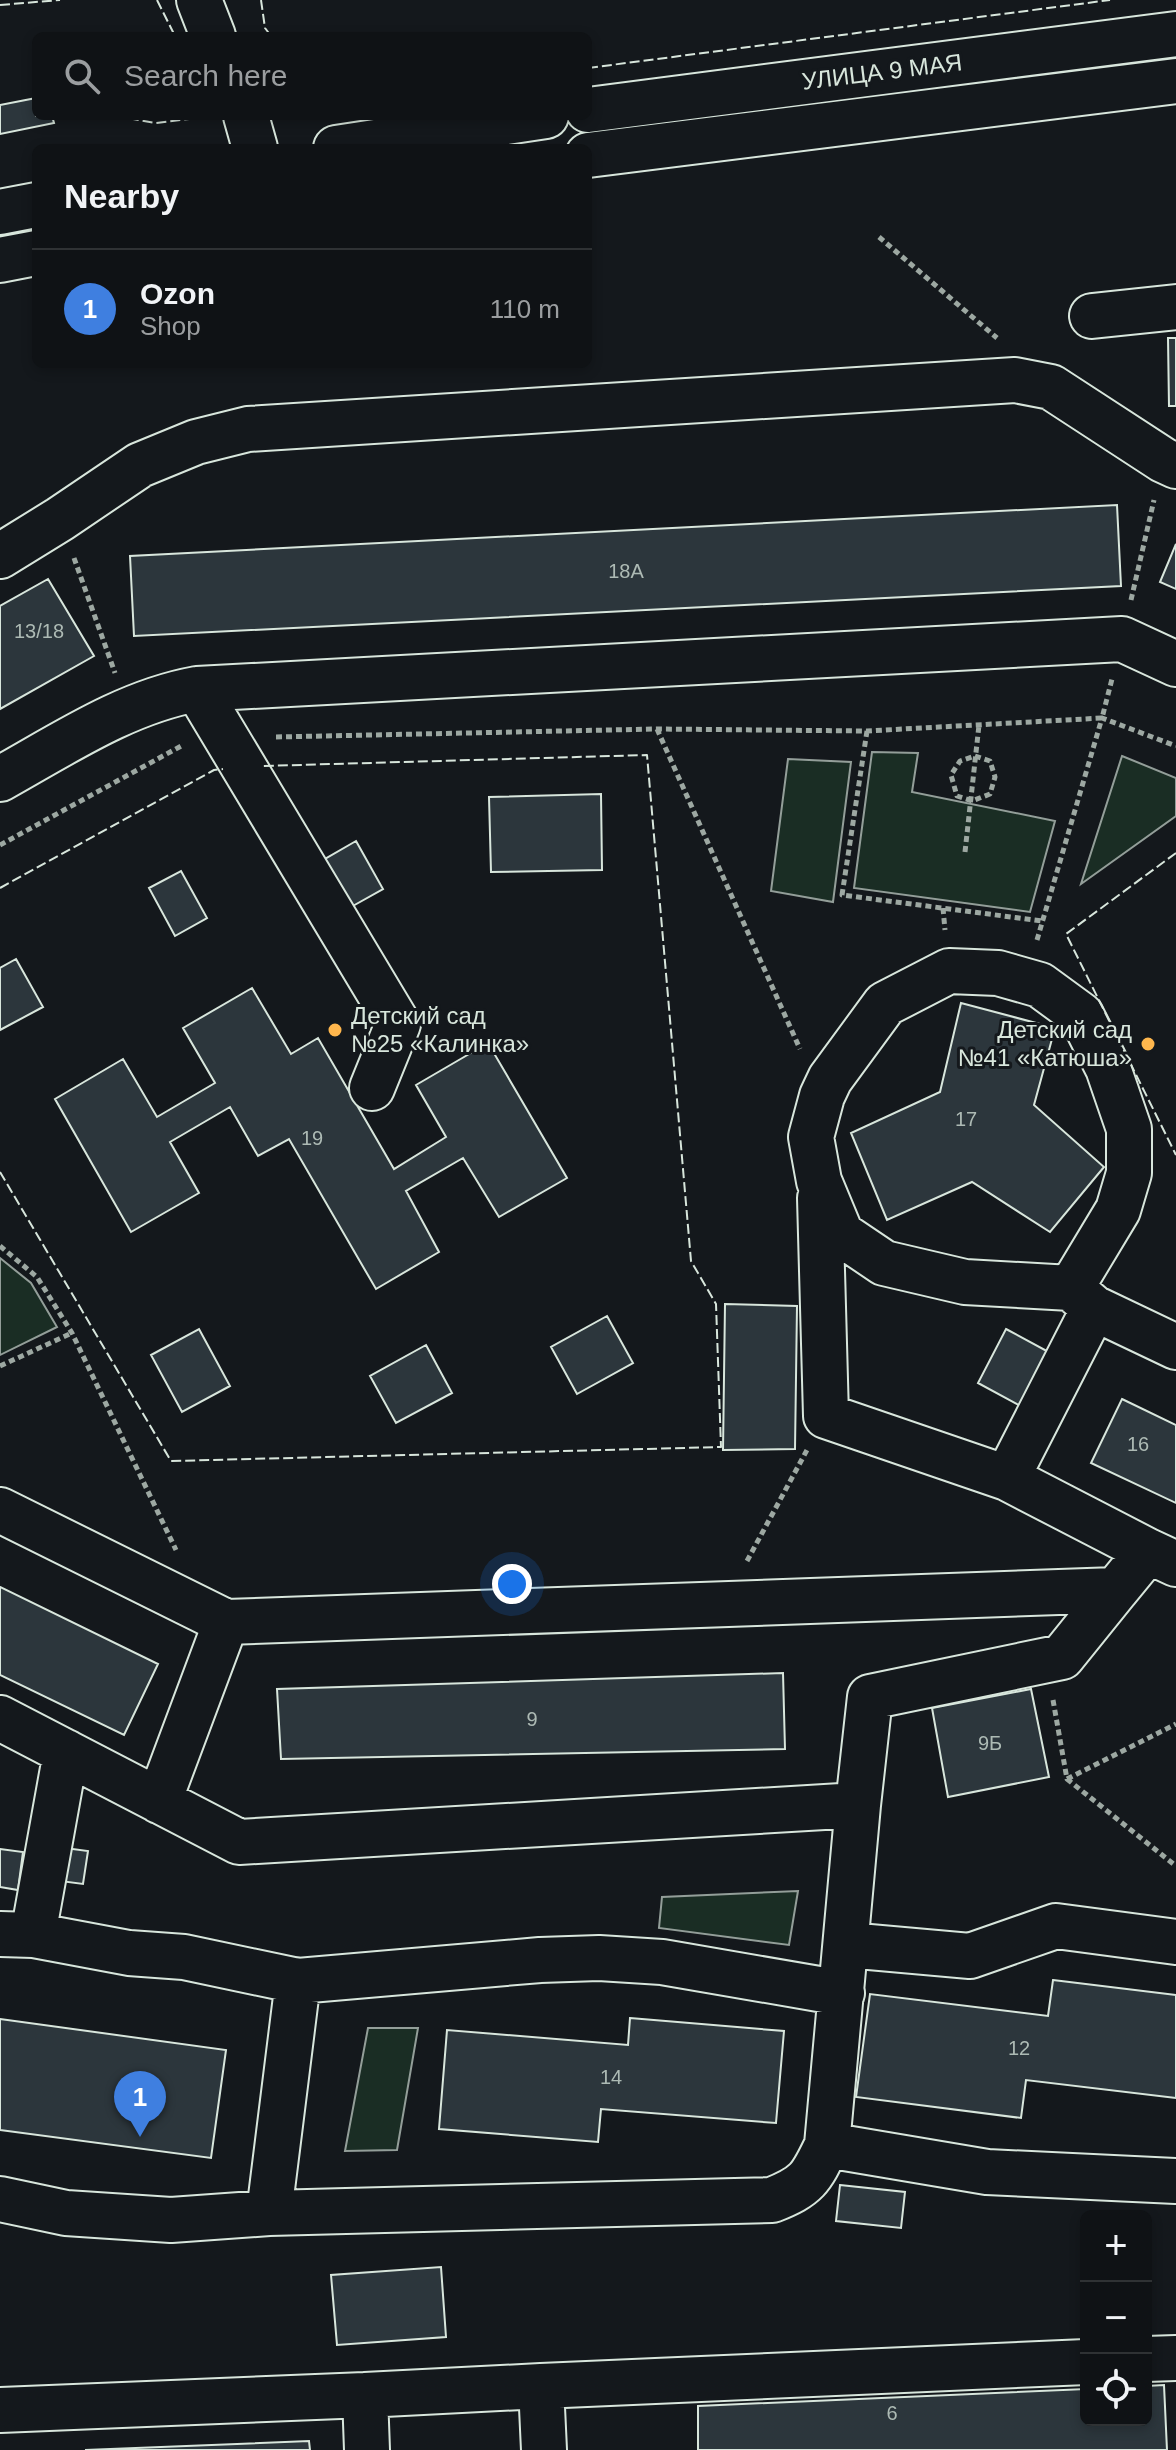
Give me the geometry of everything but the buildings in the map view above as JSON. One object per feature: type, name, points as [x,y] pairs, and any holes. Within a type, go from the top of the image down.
[{"type":"main road","points":[[199,0],[211,32]]},
{"type":"main road","name":"УЛИЦА 9 МАЯ","points":[[592,109],[1176,34]]},
{"type":"main road","name":"УЛИЦА 9 МАЯ","points":[[592,154],[1176,81]]},
{"type":"main road","points":[[247,120],[254,144]]},
{"type":"main road","points":[[362,144],[520,120]]},
{"type":"main road","points":[[0,212],[32,206]]},
{"type":"main road","points":[[0,260],[32,254]]},
{"type":"main road","points":[[1092,316],[1176,307]]},
{"type":"main road","points":[[0,556],[140,465],[196,442],[248,429],[1015,380],[1051,387],[1176,466]]},
{"type":"main road","points":[[0,779],[128,709],[163,695],[197,689],[1122,639],[1176,664]]},
{"type":"main road","points":[[197,689],[398,1024],[372,1088]]},
{"type":"main road","points":[[0,2199],[66,2213],[171,2220],[269,2213],[772,2200],[797,2190],[814,2173],[827,2145],[870,1697],[1062,1657],[1116,1590],[1162,1558],[1007,1478],[826,1416],[819,1181],[811,1137],[822,1096],[830,1079],[885,1004],[949,971],[998,973],[1040,985],[1081,1015],[1108,1068],[1129,1129],[1129,1173],[1118,1210],[1007,1478]]},
{"type":"main road","points":[[819,1181],[841,1234],[884,1263],[965,1282],[1082,1298],[1176,1347]]},
{"type":"main road","points":[[0,1510],[216,1617],[1116,1590]]},
{"type":"main road","points":[[159,1801],[216,1617]]},
{"type":"main road","points":[[0,1718],[239,1842],[858,1805]]},
{"type":"main road","points":[[66,1752],[17,1934],[129,1953],[184,1957],[298,1981],[540,1960],[599,1958],[662,1962],[842,1993]]},
{"type":"main road","points":[[847,1945],[970,1956],[1056,1926],[1176,1942]]},
{"type":"main road","points":[[269,2213],[298,1981]]},
{"type":"main road","points":[[827,2145],[987,2172],[1176,2181]]},
{"type":"main road","points":[[1152,2359],[1176,2358]]},
{"type":"main road","points":[[0,2410],[1080,2362]]},
{"type":"main road","points":[[541,2386],[544,2450]]},
{"type":"main road","points":[[365,2395],[367,2450]]},
{"type":"path","points":[[879,237],[1003,344]]},
{"type":"path","points":[[60,519],[128,709]]},
{"type":"path","points":[[1025,980],[1102,718],[1176,746]]},
{"type":"path","points":[[965,852],[979,725]]},
{"type":"path","points":[[657,729],[822,1096]]},
{"type":"path","points":[[867,731],[842,895],[1042,921]]},
{"type":"path","points":[[0,845],[181,745],[224,738]]},
{"type":"path","points":[[975,756],[990,761],[995,777],[990,794],[972,801],[957,796],[951,775],[960,761],[975,756]]},
{"type":"path","points":[[0,1246],[37,1277],[72,1333],[216,1617]]},
{"type":"path","points":[[0,1366],[72,1333]]},
{"type":"path","points":[[724,1604],[826,1416]]},
{"type":"path","points":[[1046,1660],[1067,1779],[1176,1866]]},
{"type":"path","points":[[1067,1779],[1176,1724]]},
{"type":"green space","points":[[872,752],[918,753],[912,792],[1055,821],[1030,912],[854,888]]},
{"type":"green space","points":[[1122,756],[1176,778],[1176,816],[1081,884]]},
{"type":"green space","points":[[788,759],[851,762],[833,902],[771,891]]},
{"type":"green space","points":[[0,1258],[31,1283],[57,1327],[0,1355]]},
{"type":"green space","points":[[798,1891],[789,1945],[659,1928],[662,1897]]},
{"type":"green space","points":[[368,2028],[418,2028],[397,2150],[345,2151]]},
{"type":"fence","points":[[0,5],[60,0]]},
{"type":"fence","points":[[157,0],[173,32]]},
{"type":"fence","points":[[261,0],[268,32]]},
{"type":"fence","points":[[592,67],[1110,0]]},
{"type":"fence","points":[[138,120],[156,123],[181,120]]},
{"type":"fence","points":[[0,1172],[171,1461],[721,1447],[716,1304],[691,1261],[647,755],[263,766]]},
{"type":"fence","points":[[0,888],[214,770],[223,769]]},
{"type":"fence","points":[[1176,853],[1066,934],[1176,1155]]},
{"type":"place","name":"Детский сад №25 «Калинка»","points":[[335,1030]]},
{"type":"place","name":"Детский сад №41 «Катюша»","points":[[1148,1044]]},
{"type":"place","name":"Ozon","points":[[140,2137]]}]
